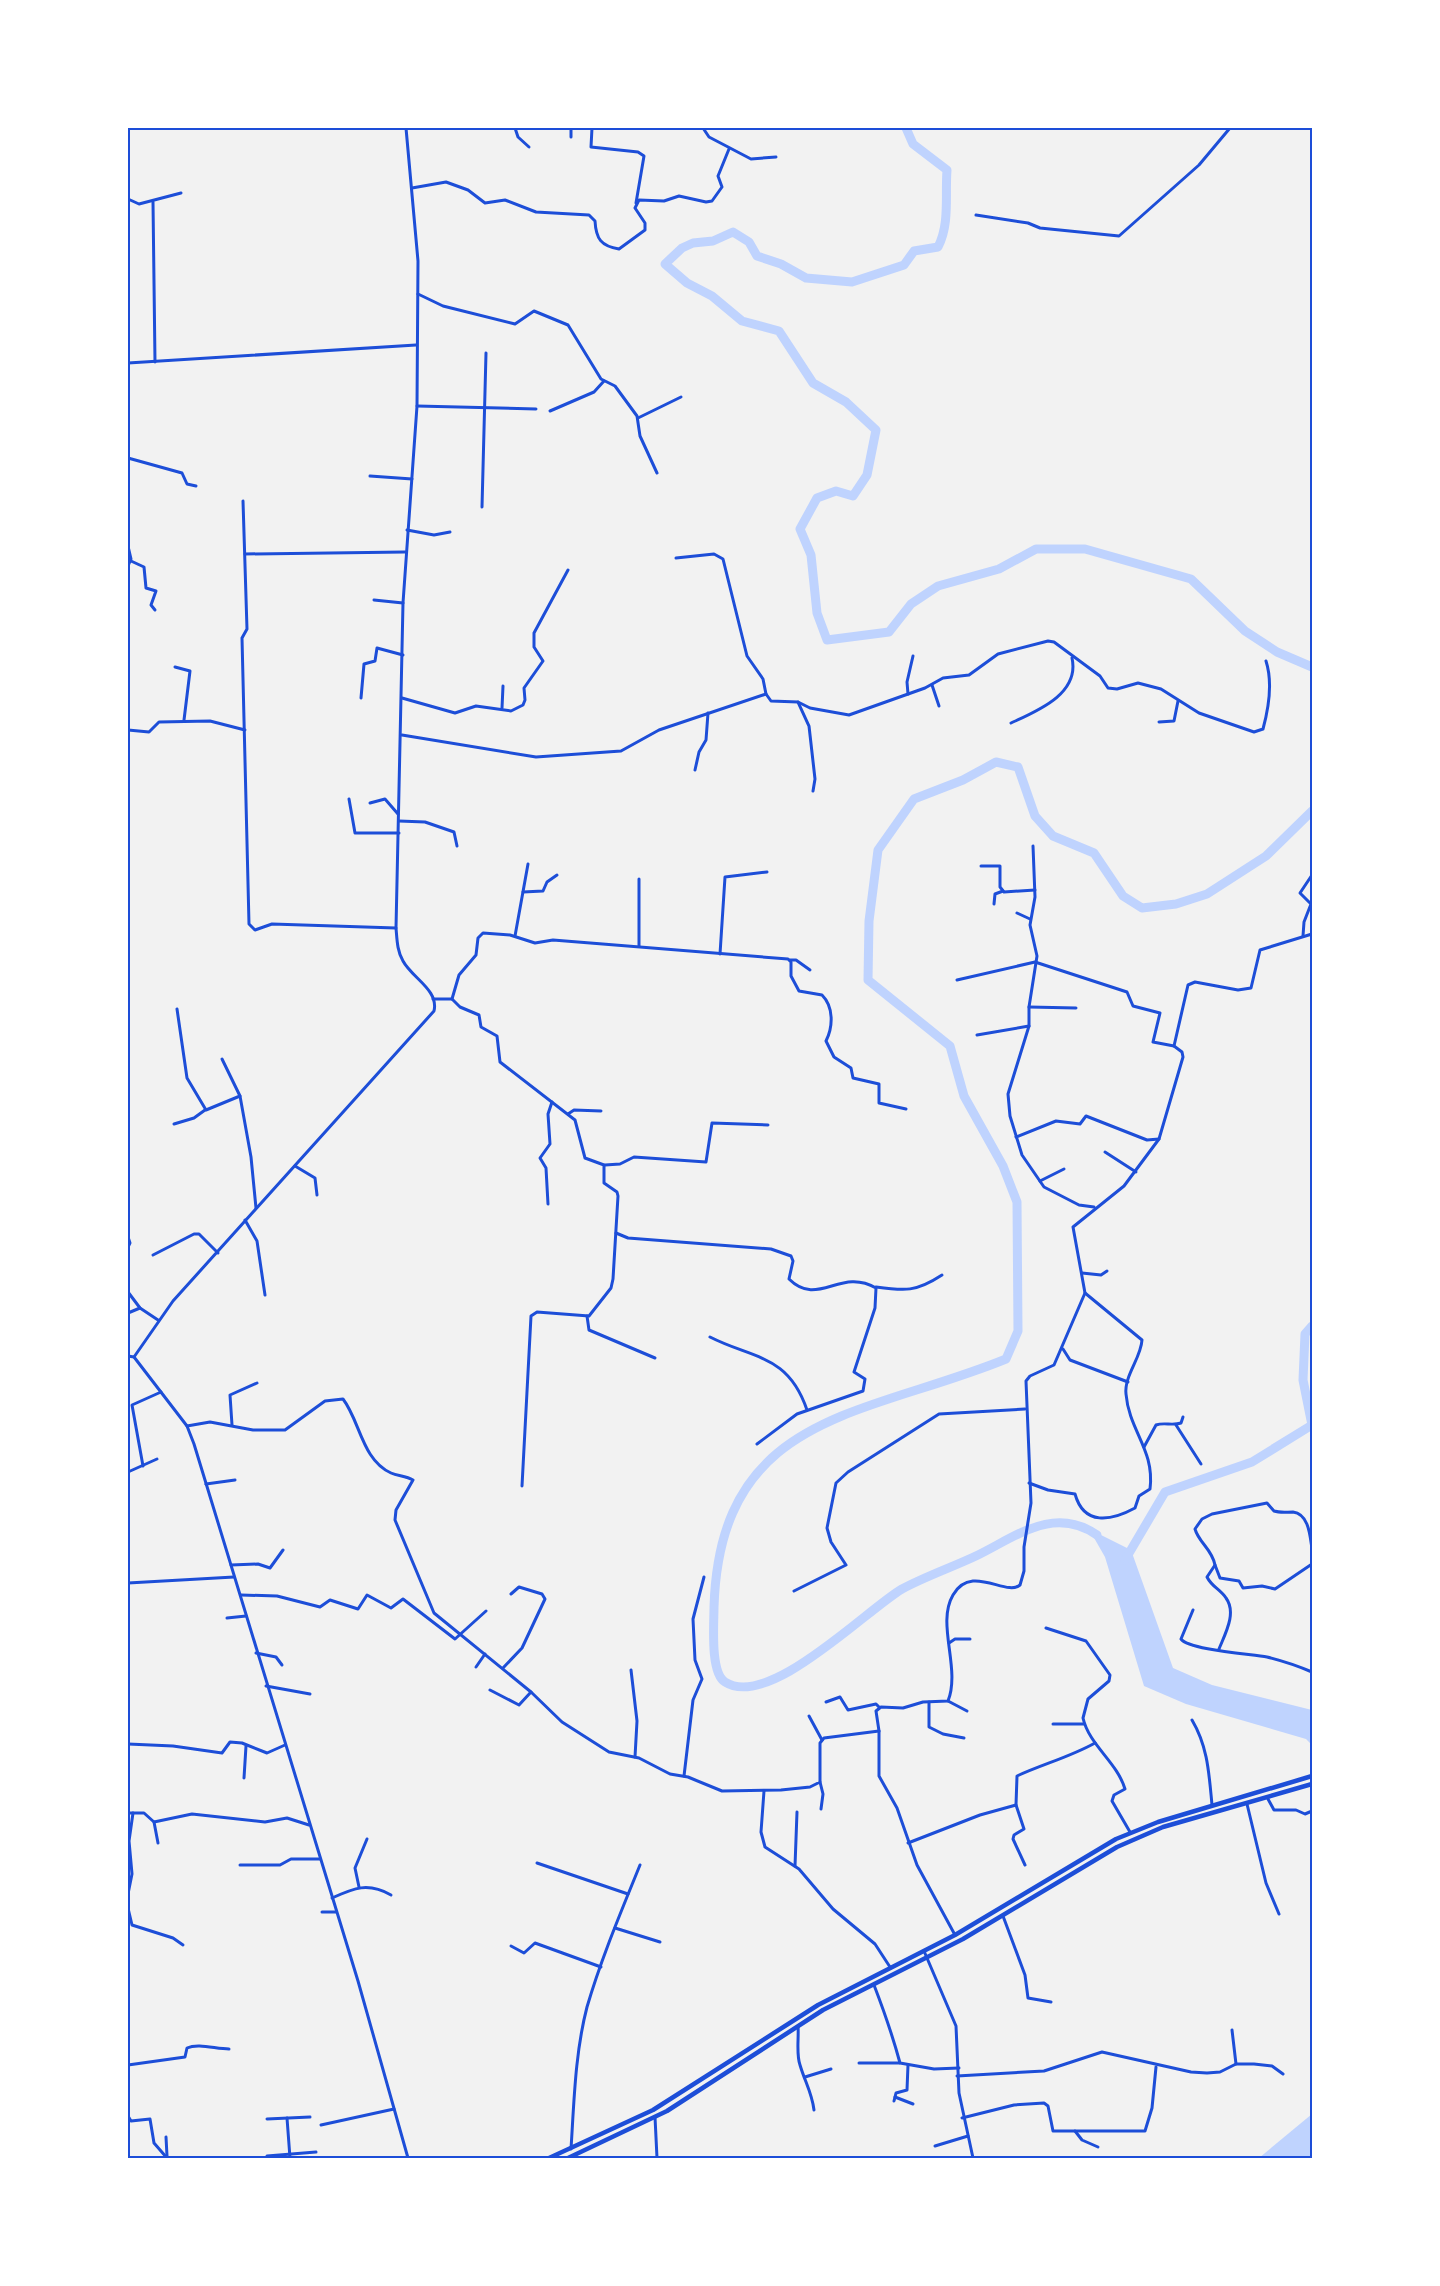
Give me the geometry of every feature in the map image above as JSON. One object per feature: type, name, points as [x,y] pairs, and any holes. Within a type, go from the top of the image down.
[{"type":"highway","points":[[549,2158],[571,2150],[663,2105],[818,2005],[890,1967],[925,1954],[1094,1851],[1130,1832],[1312,1776]]},
{"type":"highway","points":[[568,2158],[655,2117],[798,2025],[925,1954],[1003,1916],[1088,1863],[1136,1838],[1180,1822],[1268,1799],[1310,1785]]},
{"type":"street","points":[[134,1357],[158,1320],[434,1011],[436,1004],[404,964],[399,954],[396,928],[405,552],[417,406],[418,261],[406,128]]},
{"type":"street","points":[[515,128],[518,137],[530,147]]},
{"type":"street","points":[[571,128],[571,138]]},
{"type":"street","points":[[412,188],[446,182],[464,188],[485,203],[505,200],[536,212],[589,215],[595,221],[596,236],[600,243],[616,249],[625,248],[645,230],[645,223],[635,208],[645,156],[638,152],[591,147],[592,128]]},
{"type":"street","points":[[703,128],[709,137],[751,159],[776,157]]},
{"type":"street","points":[[976,215],[1028,223],[1040,228],[1116,237],[1206,158],[1230,128]]},
{"type":"street","points":[[636,203],[642,200],[664,201],[679,196],[711,202],[721,189],[718,176],[729,149]]},
{"type":"street","points":[[128,200],[133,204],[153,202],[181,193]]},
{"type":"street","points":[[153,202],[155,362]]},
{"type":"street","points":[[418,294],[443,306],[515,324],[534,311],[566,324],[604,381],[615,386],[638,418],[640,436],[657,474]]},
{"type":"street","points":[[128,363],[416,345]]},
{"type":"street","points":[[482,507],[486,353]]},
{"type":"street","points":[[550,411],[594,392],[604,381]]},
{"type":"street","points":[[638,418],[681,397]]},
{"type":"street","points":[[417,406],[536,410]]},
{"type":"street","points":[[128,458],[182,473],[187,484],[196,486]]},
{"type":"street","points":[[370,476],[412,479]]},
{"type":"street","points":[[243,501],[247,629],[242,638],[250,927],[255,930],[272,924],[396,928]]},
{"type":"street","points":[[407,530],[434,535],[450,532]]},
{"type":"street","points":[[128,546],[131,561],[128,566]]},
{"type":"street","points":[[245,554],[405,552]]},
{"type":"street","points":[[676,558],[714,554],[723,559],[747,656],[765,682],[766,694],[774,702],[798,702],[846,716],[932,685],[944,678],[969,675],[998,654],[1043,641],[1054,642],[1100,676],[1108,687],[1117,689],[1138,683],[1164,690],[1199,713],[1254,732],[1262,730],[1268,706],[1270,683],[1266,661]]},
{"type":"street","points":[[131,561],[144,567],[146,588],[156,591],[151,605],[155,610]]},
{"type":"street","points":[[402,698],[455,713],[480,705],[511,711],[525,704],[524,688],[543,661],[534,647],[534,633],[568,570]]},
{"type":"street","points":[[374,600],[403,603]]},
{"type":"street","points":[[361,698],[364,664],[375,661],[377,648],[403,655]]},
{"type":"street","points":[[908,694],[907,682],[913,656]]},
{"type":"street","points":[[1011,723],[1050,705],[1072,674],[1072,657]]},
{"type":"street","points":[[175,667],[190,672],[184,720]]},
{"type":"street","points":[[932,685],[939,706]]},
{"type":"street","points":[[502,709],[503,686]]},
{"type":"street","points":[[402,735],[536,757],[625,750],[654,732],[766,694]]},
{"type":"street","points":[[1159,722],[1174,721],[1178,701]]},
{"type":"street","points":[[798,702],[809,726],[815,779],[813,791]]},
{"type":"street","points":[[695,770],[699,752],[706,740],[708,713]]},
{"type":"street","points":[[128,730],[149,732],[159,722],[173,723],[184,720],[210,721],[245,730]]},
{"type":"street","points":[[349,799],[355,833],[399,833]]},
{"type":"street","points":[[370,803],[385,799],[399,815]]},
{"type":"street","points":[[399,821],[425,822],[454,832],[457,846]]},
{"type":"street","points":[[1033,846],[1035,890],[1030,919],[1037,953],[1029,1007],[1029,1026],[1008,1094],[1010,1116],[1022,1155],[1047,1190],[1079,1204],[1094,1207]]},
{"type":"street","points":[[515,936],[528,864]]},
{"type":"street","points":[[981,866],[1000,866],[1003,891]]},
{"type":"street","points":[[720,954],[725,877],[767,872]]},
{"type":"street","points":[[523,892],[543,891],[547,882],[557,875]]},
{"type":"street","points":[[1303,936],[1304,922],[1311,904],[1300,893],[1312,875]]},
{"type":"street","points":[[639,879],[639,946]]},
{"type":"street","points":[[994,904],[995,894],[1003,891],[1035,890]]},
{"type":"street","points":[[1017,913],[1030,919]]},
{"type":"street","points":[[452,999],[459,975],[476,954],[481,934],[515,936],[533,942],[553,940],[796,960],[810,970]]},
{"type":"street","points":[[1174,1047],[1190,983],[1238,990],[1251,988],[1260,950],[1312,934]]},
{"type":"street","points":[[790,960],[792,976],[799,991],[822,995],[829,1004],[830,1033],[826,1041],[834,1057],[851,1068],[853,1078],[879,1084],[879,1103],[906,1109]]},
{"type":"street","points":[[948,1701],[952,1665],[948,1621],[954,1593],[979,1580],[1018,1588],[1024,1575],[1024,1547],[1031,1503],[1025,1385],[1028,1378],[1054,1365],[1063,1349],[1085,1293],[1072,1232],[1077,1222],[1124,1186],[1137,1172],[1159,1139],[1182,1057],[1182,1052],[1174,1047],[1155,1044],[1153,1038],[1160,1013],[1133,1006],[1127,992],[1035,962],[957,980]]},
{"type":"street","points":[[433,999],[452,999],[460,1007],[479,1015],[481,1027],[497,1036],[500,1062],[577,1123],[585,1158],[604,1165],[620,1164],[634,1157],[706,1162],[712,1123],[768,1125]]},
{"type":"street","points":[[1029,1007],[1076,1008]]},
{"type":"street","points":[[177,1009],[187,1078],[206,1110]]},
{"type":"street","points":[[977,1035],[1029,1026]]},
{"type":"street","points":[[222,1059],[240,1096],[256,1208]]},
{"type":"street","points":[[174,1124],[240,1096]]},
{"type":"street","points":[[548,1204],[546,1168],[540,1158],[550,1144],[548,1114],[552,1102]]},
{"type":"street","points":[[568,1114],[574,1110],[601,1111]]},
{"type":"street","points":[[1016,1137],[1056,1121],[1080,1124],[1086,1116],[1146,1140],[1159,1139]]},
{"type":"street","points":[[1105,1152],[1137,1172]]},
{"type":"street","points":[[604,1165],[605,1185],[617,1192],[618,1196],[612,1286],[587,1316],[589,1330],[655,1358]]},
{"type":"street","points":[[295,1166],[315,1178],[317,1195]]},
{"type":"street","points":[[1040,1181],[1064,1169]]},
{"type":"street","points":[[245,1220],[257,1241],[259,1271],[265,1295]]},
{"type":"street","points":[[616,1233],[628,1238],[742,1246],[782,1252],[793,1258],[789,1274],[790,1281],[805,1289],[823,1289],[852,1280],[874,1287],[902,1291],[927,1285],[942,1275]]},
{"type":"street","points":[[153,1255],[194,1234],[199,1234],[218,1253]]},
{"type":"street","points":[[128,1237],[130,1243],[128,1247]]},
{"type":"street","points":[[1081,1272],[1085,1276],[1101,1275],[1107,1271]]},
{"type":"street","points":[[758,1444],[783,1422],[807,1410],[864,1390],[865,1379],[854,1372],[876,1306],[874,1287]]},
{"type":"street","points":[[128,1292],[140,1308],[158,1320]]},
{"type":"street","points":[[1029,1483],[1048,1490],[1075,1494],[1080,1507],[1094,1518],[1105,1520],[1135,1508],[1139,1496],[1150,1489],[1150,1460],[1134,1427],[1126,1398],[1128,1382],[1141,1346],[1141,1338],[1112,1318],[1085,1293]]},
{"type":"street","points":[[128,1313],[140,1308]]},
{"type":"street","points":[[522,1486],[531,1316],[537,1312],[587,1316]]},
{"type":"street","points":[[710,1337],[731,1348],[740,1347],[772,1362],[795,1383],[807,1410]]},
{"type":"street","points":[[1063,1349],[1070,1360],[1128,1382]]},
{"type":"street","points":[[128,1356],[134,1357],[187,1426],[241,1595],[256,1653],[332,1898],[408,2158]]},
{"type":"street","points":[[232,1425],[230,1395],[257,1383]]},
{"type":"street","points":[[143,1466],[129,1409],[135,1402],[161,1392]]},
{"type":"street","points":[[187,1426],[210,1422],[253,1430],[282,1430],[325,1401],[343,1399],[362,1441],[382,1467],[390,1473],[412,1478],[413,1482],[396,1510],[395,1520],[431,1608],[460,1637],[503,1668],[562,1722],[609,1752],[635,1757],[670,1774],[684,1776],[722,1791],[804,1788],[820,1782]]},
{"type":"street","points":[[794,1591],[846,1565],[831,1542],[827,1528],[836,1483],[848,1472],[939,1414],[1025,1409]]},
{"type":"street","points":[[1144,1447],[1156,1425],[1162,1422],[1176,1425],[1181,1423],[1183,1417]]},
{"type":"street","points":[[1176,1425],[1201,1464]]},
{"type":"street","points":[[128,1472],[157,1459]]},
{"type":"street","points":[[206,1484],[235,1480]]},
{"type":"street","points":[[1312,1549],[1308,1527],[1300,1516],[1295,1512],[1276,1512],[1263,1502],[1212,1514],[1196,1526],[1196,1535],[1210,1550],[1220,1578],[1239,1581],[1244,1588],[1262,1586],[1275,1589],[1312,1564]]},
{"type":"street","points":[[231,1565],[258,1564],[270,1568],[283,1550]]},
{"type":"street","points":[[1215,1565],[1207,1577],[1212,1586],[1226,1598],[1232,1612],[1219,1649]]},
{"type":"street","points":[[128,1583],[234,1576]]},
{"type":"street","points":[[684,1776],[693,1700],[702,1679],[695,1660],[693,1620],[704,1577]]},
{"type":"street","points":[[503,1668],[522,1648],[545,1599],[542,1594],[519,1587],[511,1594]]},
{"type":"street","points":[[241,1595],[277,1596],[320,1607],[330,1600],[358,1609],[367,1595],[391,1608],[403,1599],[453,1638],[460,1637],[486,1611]]},
{"type":"street","points":[[1193,1610],[1181,1641],[1197,1648],[1219,1649],[1265,1657],[1312,1672]]},
{"type":"street","points":[[227,1618],[246,1616]]},
{"type":"street","points":[[1046,1628],[1086,1641],[1110,1675],[1109,1681],[1088,1700],[1083,1712],[1084,1724],[1124,1785],[1124,1790],[1114,1796],[1112,1801],[1130,1832]]},
{"type":"street","points":[[949,1643],[955,1639],[970,1639]]},
{"type":"street","points":[[256,1653],[276,1657],[282,1665]]},
{"type":"street","points":[[476,1667],[484,1656]]},
{"type":"street","points":[[631,1671],[637,1721],[635,1757]]},
{"type":"street","points":[[266,1686],[310,1694]]},
{"type":"street","points":[[490,1690],[519,1705],[531,1692]]},
{"type":"street","points":[[826,1702],[840,1697],[849,1710],[876,1704],[879,1708],[903,1708],[929,1702],[948,1701],[967,1711]]},
{"type":"street","points":[[929,1702],[929,1727],[945,1735],[964,1738]]},
{"type":"street","points":[[879,1708],[875,1715],[879,1731],[878,1773],[897,1809],[916,1865],[955,1935]]},
{"type":"street","points":[[809,1716],[822,1740],[821,1809]]},
{"type":"street","points":[[1192,1720],[1201,1735],[1209,1763],[1212,1805]]},
{"type":"street","points":[[1053,1724],[1084,1724]]},
{"type":"street","points":[[822,1740],[827,1737],[879,1731]]},
{"type":"street","points":[[128,1743],[222,1753],[225,1752],[228,1742],[240,1742],[267,1753],[285,1745]]},
{"type":"street","points":[[1025,1865],[1013,1839],[1014,1835],[1024,1829],[1016,1805],[1017,1776],[1072,1756],[1095,1743]]},
{"type":"street","points":[[244,1778],[246,1746]]},
{"type":"street","points":[[764,1791],[763,1841],[770,1851],[795,1866],[840,1915],[875,1944],[890,1967]]},
{"type":"street","points":[[1268,1799],[1274,1810],[1296,1810],[1305,1814],[1312,1811]]},
{"type":"street","points":[[1247,1804],[1266,1883],[1279,1914]]},
{"type":"street","points":[[908,1844],[980,1815],[1016,1805]]},
{"type":"street","points":[[795,1866],[797,1812]]},
{"type":"street","points":[[128,1813],[144,1813],[154,1822],[158,1843]]},
{"type":"street","points":[[128,1894],[132,1874],[129,1841],[133,1813]]},
{"type":"street","points":[[154,1822],[192,1814],[265,1822],[287,1818],[309,1826]]},
{"type":"street","points":[[358,1887],[355,1868],[367,1839]]},
{"type":"street","points":[[240,1865],[280,1865],[291,1859],[320,1859]]},
{"type":"street","points":[[537,1863],[628,1894]]},
{"type":"street","points":[[571,2150],[582,2032],[600,1967],[640,1865]]},
{"type":"street","points":[[332,1898],[358,1887],[377,1887],[391,1895]]},
{"type":"street","points":[[128,1908],[132,1925],[173,1938],[183,1945]]},
{"type":"street","points":[[322,1912],[336,1912]]},
{"type":"street","points":[[1003,1916],[1025,1975],[1028,1998],[1051,2002]]},
{"type":"street","points":[[615,1928],[660,1942]]},
{"type":"street","points":[[510,1946],[524,1953],[535,1943],[600,1967]]},
{"type":"street","points":[[925,1954],[956,2026],[959,2068],[957,2076],[962,2118],[972,2158]]},
{"type":"street","points":[[873,1983],[888,2020],[892,2043],[900,2063]]},
{"type":"street","points":[[798,2025],[799,2062],[805,2077],[805,2086],[812,2093],[814,2110]]},
{"type":"street","points":[[1232,2030],[1236,2064]]},
{"type":"street","points":[[128,2065],[185,2057],[187,2048],[194,2045],[209,2049],[229,2049]]},
{"type":"street","points":[[957,2076],[1044,2071],[1102,2052],[1156,2066],[1207,2073],[1220,2072],[1236,2064],[1267,2065],[1283,2074]]},
{"type":"street","points":[[859,2063],[900,2063],[934,2069],[959,2068]]},
{"type":"street","points":[[908,2065],[908,2090],[896,2093],[894,2099],[913,2104]]},
{"type":"street","points":[[962,2118],[1014,2105],[1044,2103],[1048,2106],[1052,2130],[1145,2131],[1152,2108],[1156,2066]]},
{"type":"street","points":[[805,2077],[831,2068]]},
{"type":"street","points":[[321,2125],[394,2109]]},
{"type":"street","points":[[128,2116],[131,2121],[150,2119],[154,2143],[167,2157]]},
{"type":"street","points":[[267,2119],[309,2117]]},
{"type":"street","points":[[655,2117],[657,2158]]},
{"type":"street","points":[[287,2118],[290,2156]]},
{"type":"street","points":[[1075,2131],[1082,2140],[1098,2147]]},
{"type":"street","points":[[936,2146],[968,2136]]},
{"type":"street","points":[[166,2137],[167,2157]]},
{"type":"street","points":[[267,2156],[290,2156],[316,2152]]},
{"type":"water","points":[[1089,1529],[1131,1550],[1173,1668],[1212,1685],[1312,1710],[1312,1745],[1306,1739],[1186,1704],[1144,1686],[1105,1557]]},
{"type":"water","points":[[1312,2114],[1312,2158],[1259,2158]]},
{"type":"waterway","points":[[906,128],[913,144],[947,170],[946,219],[938,247],[914,251],[904,265],[852,282],[806,278],[781,264],[757,256],[749,242],[733,232],[713,241],[693,243],[682,248],[665,264],[687,283],[712,296],[742,321],[779,331],[813,383],[846,402],[876,430],[867,475],[853,496],[836,491],[817,498],[800,529],[811,555],[817,613],[827,640],[889,632],[911,604],[938,586],[999,569],[1036,549],[1085,549],[1191,579],[1245,631],[1277,652],[1312,667]]},
{"type":"waterway","points":[[1097,1535],[1081,1527],[1065,1523],[1050,1523],[1021,1533],[902,1589],[816,1654],[766,1682],[744,1687],[725,1682],[717,1669],[714,1648],[714,1607],[722,1543],[742,1494],[772,1458],[809,1432],[853,1412],[1006,1359],[1018,1331],[1017,1202],[1003,1166],[964,1096],[950,1046],[868,980],[869,921],[878,850],[914,799],[963,780],[996,762],[1018,767],[1035,816],[1053,836],[1094,853],[1123,896],[1142,908],[1176,904],[1207,894],[1266,856],[1312,811]]},
{"type":"waterway","points":[[1125,1560],[1165,1492],[1252,1462],[1312,1425],[1303,1380],[1305,1334],[1312,1326]]}]
